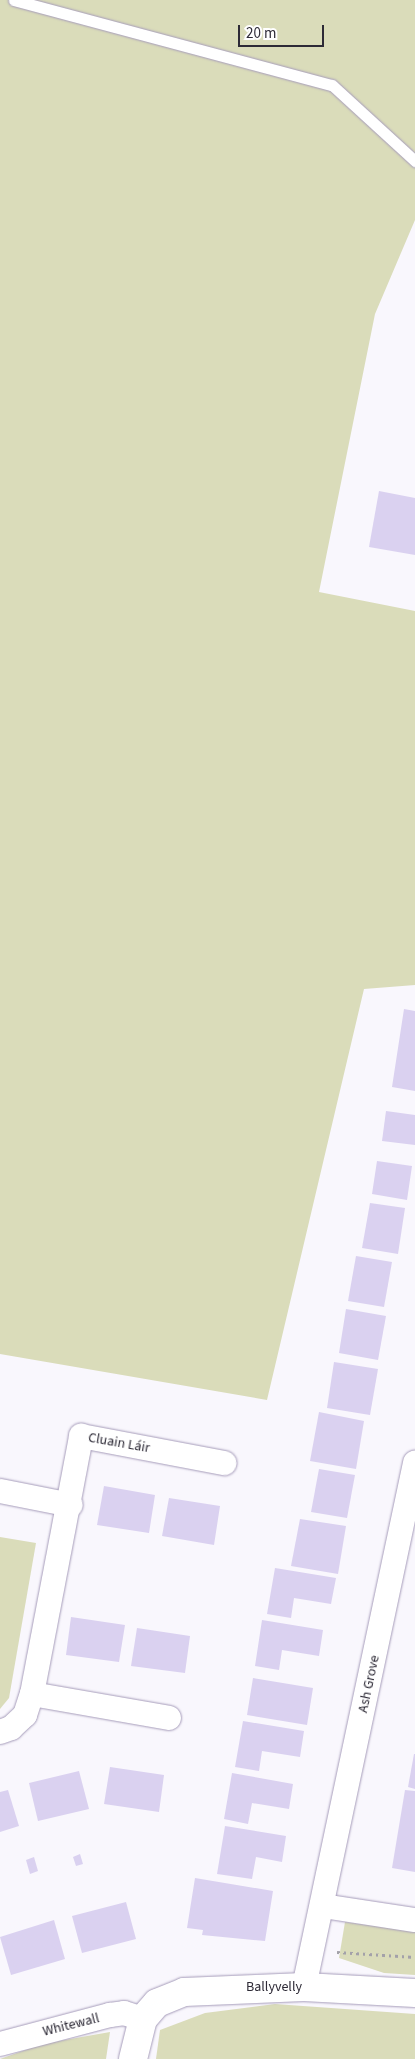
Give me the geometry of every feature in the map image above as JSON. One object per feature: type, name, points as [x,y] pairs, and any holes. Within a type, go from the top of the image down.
[{"type":"street","name":"Cluain Láir","points":[[0,1732],[11,1728],[24,1715],[32,1694],[71,1504],[81,1436],[224,1463]]},
{"type":"street","name":"Ash Grove","points":[[304,1987],[323,1906],[415,1463]]},
{"type":"street","points":[[0,1492],[71,1504]]},
{"type":"street","points":[[32,1694],[169,1718]]},
{"type":"street","points":[[323,1906],[415,1920]]},
{"type":"street","name":"Ballyvelly","points":[[143,2019],[157,2003],[184,1992],[304,1987],[415,1993]]},
{"type":"street","name":"Whitewall","points":[[0,2044],[110,2015],[124,2014],[143,2019]]},
{"type":"street","points":[[133,2059],[143,2019]]},
{"type":"lane","points":[[14,0],[332,85],[415,161]]},
{"type":"path","points":[[312,1950],[415,1957]]},
{"type":"green space","points":[[0,0],[415,0],[415,220],[375,314],[319,592],[415,611],[415,985],[364,989],[267,1400],[0,1354]]},
{"type":"green space","points":[[0,1537],[36,1543],[9,1698],[0,1709]]},
{"type":"green space","points":[[345,1922],[415,1931],[415,1975],[384,1973],[339,1958]]},
{"type":"green space","points":[[275,2004],[415,2014],[415,2059],[156,2059],[160,2030],[205,2013]]},
{"type":"green space","points":[[110,2032],[106,2059],[0,2059],[42,2044]]},
{"type":"building","points":[[379,491],[415,498],[415,555],[369,547]]},
{"type":"building","points":[[404,1009],[415,1011],[415,1091],[392,1087]]},
{"type":"building","points":[[386,1111],[415,1115],[415,1145],[382,1141]]},
{"type":"building","points":[[377,1161],[412,1166],[407,1200],[372,1194]]},
{"type":"building","points":[[370,1203],[405,1208],[398,1254],[362,1248]]},
{"type":"building","points":[[356,1256],[392,1262],[384,1307],[348,1301]]},
{"type":"building","points":[[346,1309],[386,1316],[378,1360],[339,1353]]},
{"type":"building","points":[[334,1362],[378,1369],[370,1415],[327,1408]]},
{"type":"building","points":[[319,1412],[364,1421],[356,1469],[310,1461]]},
{"type":"building","points":[[319,1469],[355,1475],[347,1518],[311,1512]]},
{"type":"building","points":[[104,1486],[155,1495],[149,1533],[97,1525]]},
{"type":"building","points":[[169,1498],[220,1506],[214,1545],[162,1536]]},
{"type":"building","points":[[300,1519],[346,1526],[338,1574],[291,1566]]},
{"type":"building","points":[[275,1568],[336,1578],[331,1604],[294,1598],[291,1618],[267,1614]]},
{"type":"building","points":[[71,1617],[125,1625],[119,1662],[66,1655]]},
{"type":"building","points":[[262,1620],[323,1630],[319,1656],[282,1650],[279,1670],[255,1666]]},
{"type":"building","points":[[137,1628],[190,1636],[185,1673],[131,1666]]},
{"type":"building","points":[[253,1678],[313,1688],[307,1725],[247,1715]]},
{"type":"building","points":[[243,1721],[304,1731],[300,1757],[262,1751],[259,1771],[235,1767]]},
{"type":"building","points":[[415,1754],[415,1789],[408,1787]]},
{"type":"building","points":[[110,1767],[164,1775],[159,1812],[104,1804]]},
{"type":"building","points":[[79,1771],[89,1809],[38,1821],[29,1783]]},
{"type":"building","points":[[232,1773],[293,1784],[289,1809],[252,1803],[248,1824],[224,1819]]},
{"type":"building","points":[[8,1790],[19,1826],[0,1832],[0,1792]]},
{"type":"building","points":[[405,1790],[415,1791],[415,1872],[392,1868]]},
{"type":"building","points":[[225,1826],[286,1836],[282,1862],[256,1857],[252,1879],[217,1874]]},
{"type":"building","points":[[80,1854],[83,1864],[76,1866],[73,1857]]},
{"type":"building","points":[[34,1857],[38,1871],[30,1874],[26,1860]]},
{"type":"building","points":[[195,1878],[273,1891],[265,1941],[202,1935],[203,1930],[187,1928]]},
{"type":"building","points":[[126,1902],[136,1939],[82,1953],[72,1916]]},
{"type":"building","points":[[54,1920],[65,1959],[11,1975],[0,1937]]}]
